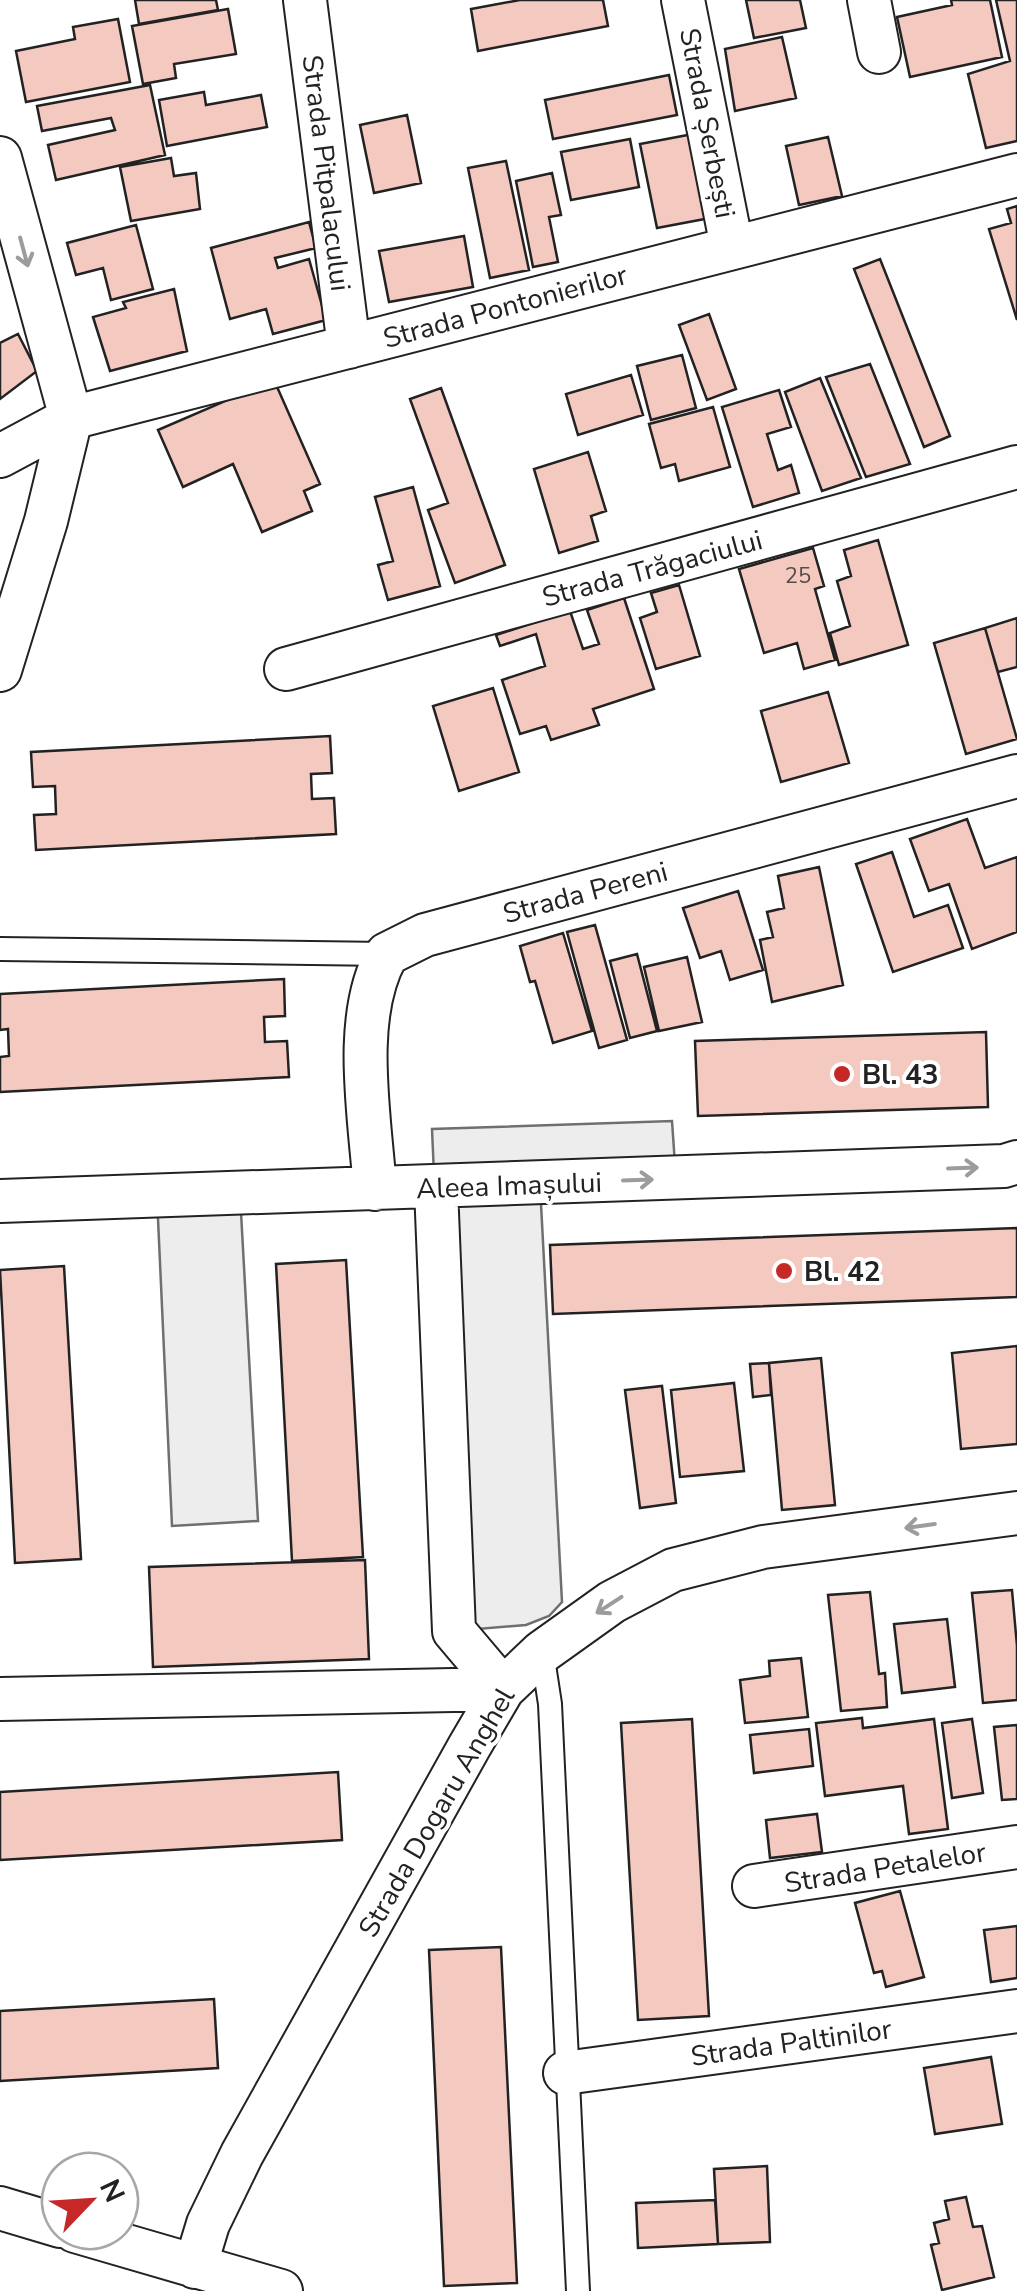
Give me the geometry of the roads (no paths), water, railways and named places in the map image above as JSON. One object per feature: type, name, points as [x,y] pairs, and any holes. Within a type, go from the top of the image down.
[{"type":"street","name":"Strada Pitpalacului","points":[[305,0],[349,347]]},
{"type":"street","name":"Strada Șerbești","points":[[683,0],[732,246]]},
{"type":"street","points":[[870,0],[879,52]]},
{"type":"street","points":[[0,158],[70,418],[46,521],[0,670]]},
{"type":"street","name":"Strada Pontonierilor","points":[[0,456],[70,418],[1017,175]]},
{"type":"street","name":"Strada Trăgaciului","points":[[286,669],[1017,467]]},
{"type":"street","name":"Strada Pereni","points":[[387,954],[425,935],[1017,776]]},
{"type":"street","points":[[374,1189],[366,1057],[371,991],[387,954]]},
{"type":"street","name":"Aleea Imașului","points":[[0,1201],[436,1188],[1004,1166],[1017,1162]]},
{"type":"street","points":[[436,1188],[454,1631],[503,1689]]},
{"type":"street","name":"Strada Dogaru Anghel","points":[[195,2268],[208,2224],[242,2154],[503,1689],[542,1652],[646,1582],[690,1565],[763,1547],[1017,1513]]},
{"type":"street","points":[[0,1699],[503,1689]]},
{"type":"street","name":"Strada Petalelor","points":[[754,1886],[1017,1847]]},
{"type":"street","name":"Strada Paltinilor","points":[[565,2074],[1017,2011]]},
{"type":"street","points":[[0,2208],[40,2220]]},
{"type":"street","points":[[140,2251],[257,2288]]},
{"type":"lane","points":[[0,949],[387,954]]},
{"type":"lane","points":[[542,1652],[550,1704],[578,2291]]},
{"type":"place","name":"Bl. 43","points":[[842,1074]]},
{"type":"place","name":"Bl. 42","points":[[784,1271]]}]
